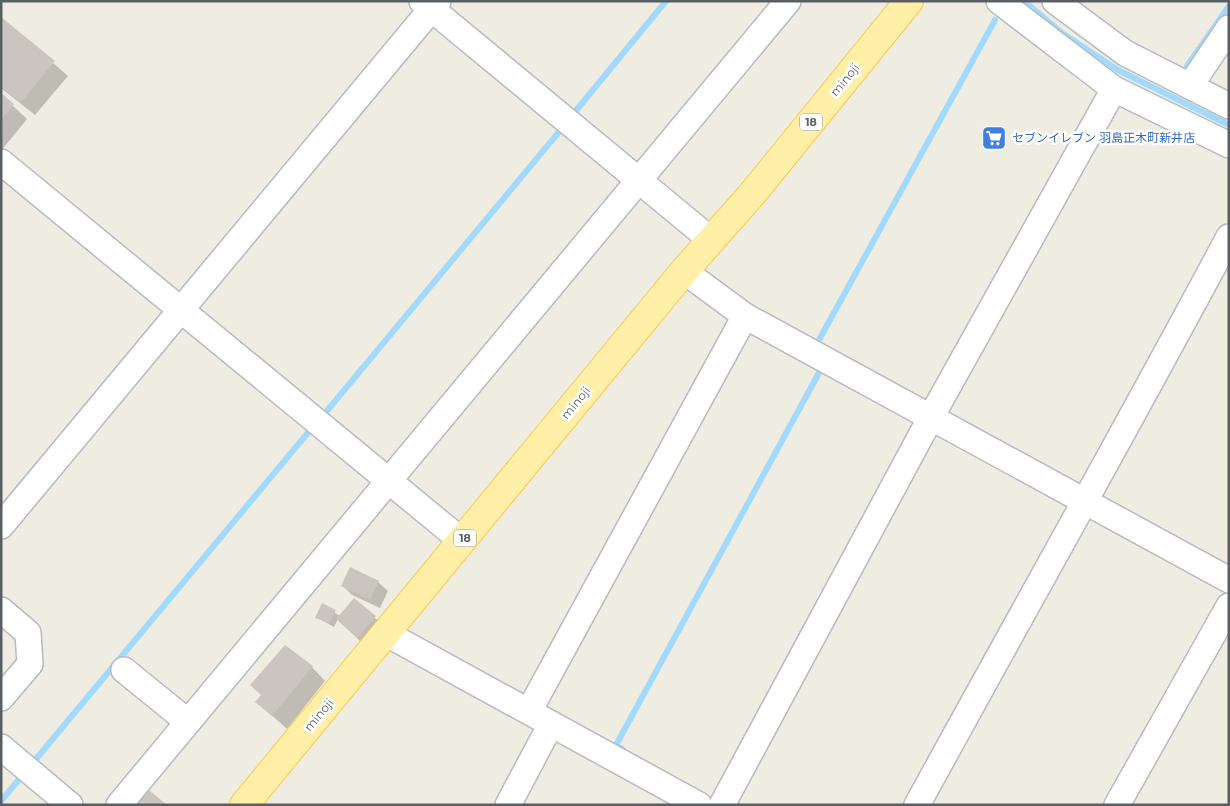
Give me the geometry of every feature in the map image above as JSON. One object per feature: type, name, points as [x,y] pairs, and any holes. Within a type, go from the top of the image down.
[{"type":"main road","name":"minoji","points":[[244,805],[387,634],[684,271],[753,193],[909,1]]},
{"type":"street","points":[[119,805],[788,1]]},
{"type":"street","points":[[998,1],[1114,89],[1229,145]]},
{"type":"street","points":[[1055,1],[1125,53],[1229,106]]},
{"type":"street","points":[[1,526],[183,310],[431,4],[711,240]]},
{"type":"street","points":[[1190,86],[1229,28]]},
{"type":"street","points":[[722,805],[931,417],[1114,89]]},
{"type":"street","points":[[1,162],[462,541]]},
{"type":"street","points":[[917,805],[1084,501],[1131,420],[1229,237]]},
{"type":"street","points":[[684,271],[745,316],[1229,580]]},
{"type":"street","points":[[528,711],[745,316]]},
{"type":"street","points":[[1117,805],[1229,606]]},
{"type":"street","points":[[1,610],[28,633],[30,664],[1,698]]},
{"type":"street","points":[[387,634],[699,805]]},
{"type":"street","points":[[124,670],[188,722]]},
{"type":"street","points":[[508,805],[551,724]]},
{"type":"street","points":[[1,747],[70,805]]},
{"type":"building","points":[[1,17],[55,61],[21,102],[1,87]]},
{"type":"building","points":[[1,93],[14,104],[1,120]]},
{"type":"building","points":[[350,567],[379,581],[370,600],[341,586]]},
{"type":"building","points":[[354,598],[376,616],[357,638],[336,619]]},
{"type":"building","points":[[322,603],[336,610],[329,623],[315,618]]},
{"type":"building","points":[[285,645],[313,666],[272,716],[255,702],[261,695],[250,685]]},
{"type":"building","points":[[144,786],[167,805],[129,805]]},
{"type":"waterway","points":[[574,113],[666,1]]},
{"type":"waterway","points":[[1024,1],[1062,33],[1118,70],[1229,125]]},
{"type":"waterway","points":[[1187,66],[1229,6]]},
{"type":"waterway","points":[[819,340],[995,20]]},
{"type":"waterway","points":[[326,412],[558,133]]},
{"type":"waterway","points":[[622,749],[616,745],[820,371]]},
{"type":"waterway","points":[[36,759],[311,429]]},
{"type":"waterway","points":[[1,801],[21,777]]},
{"type":"place","name":"セブンイレブン 羽島正木町新井店","points":[[994,138]]}]
